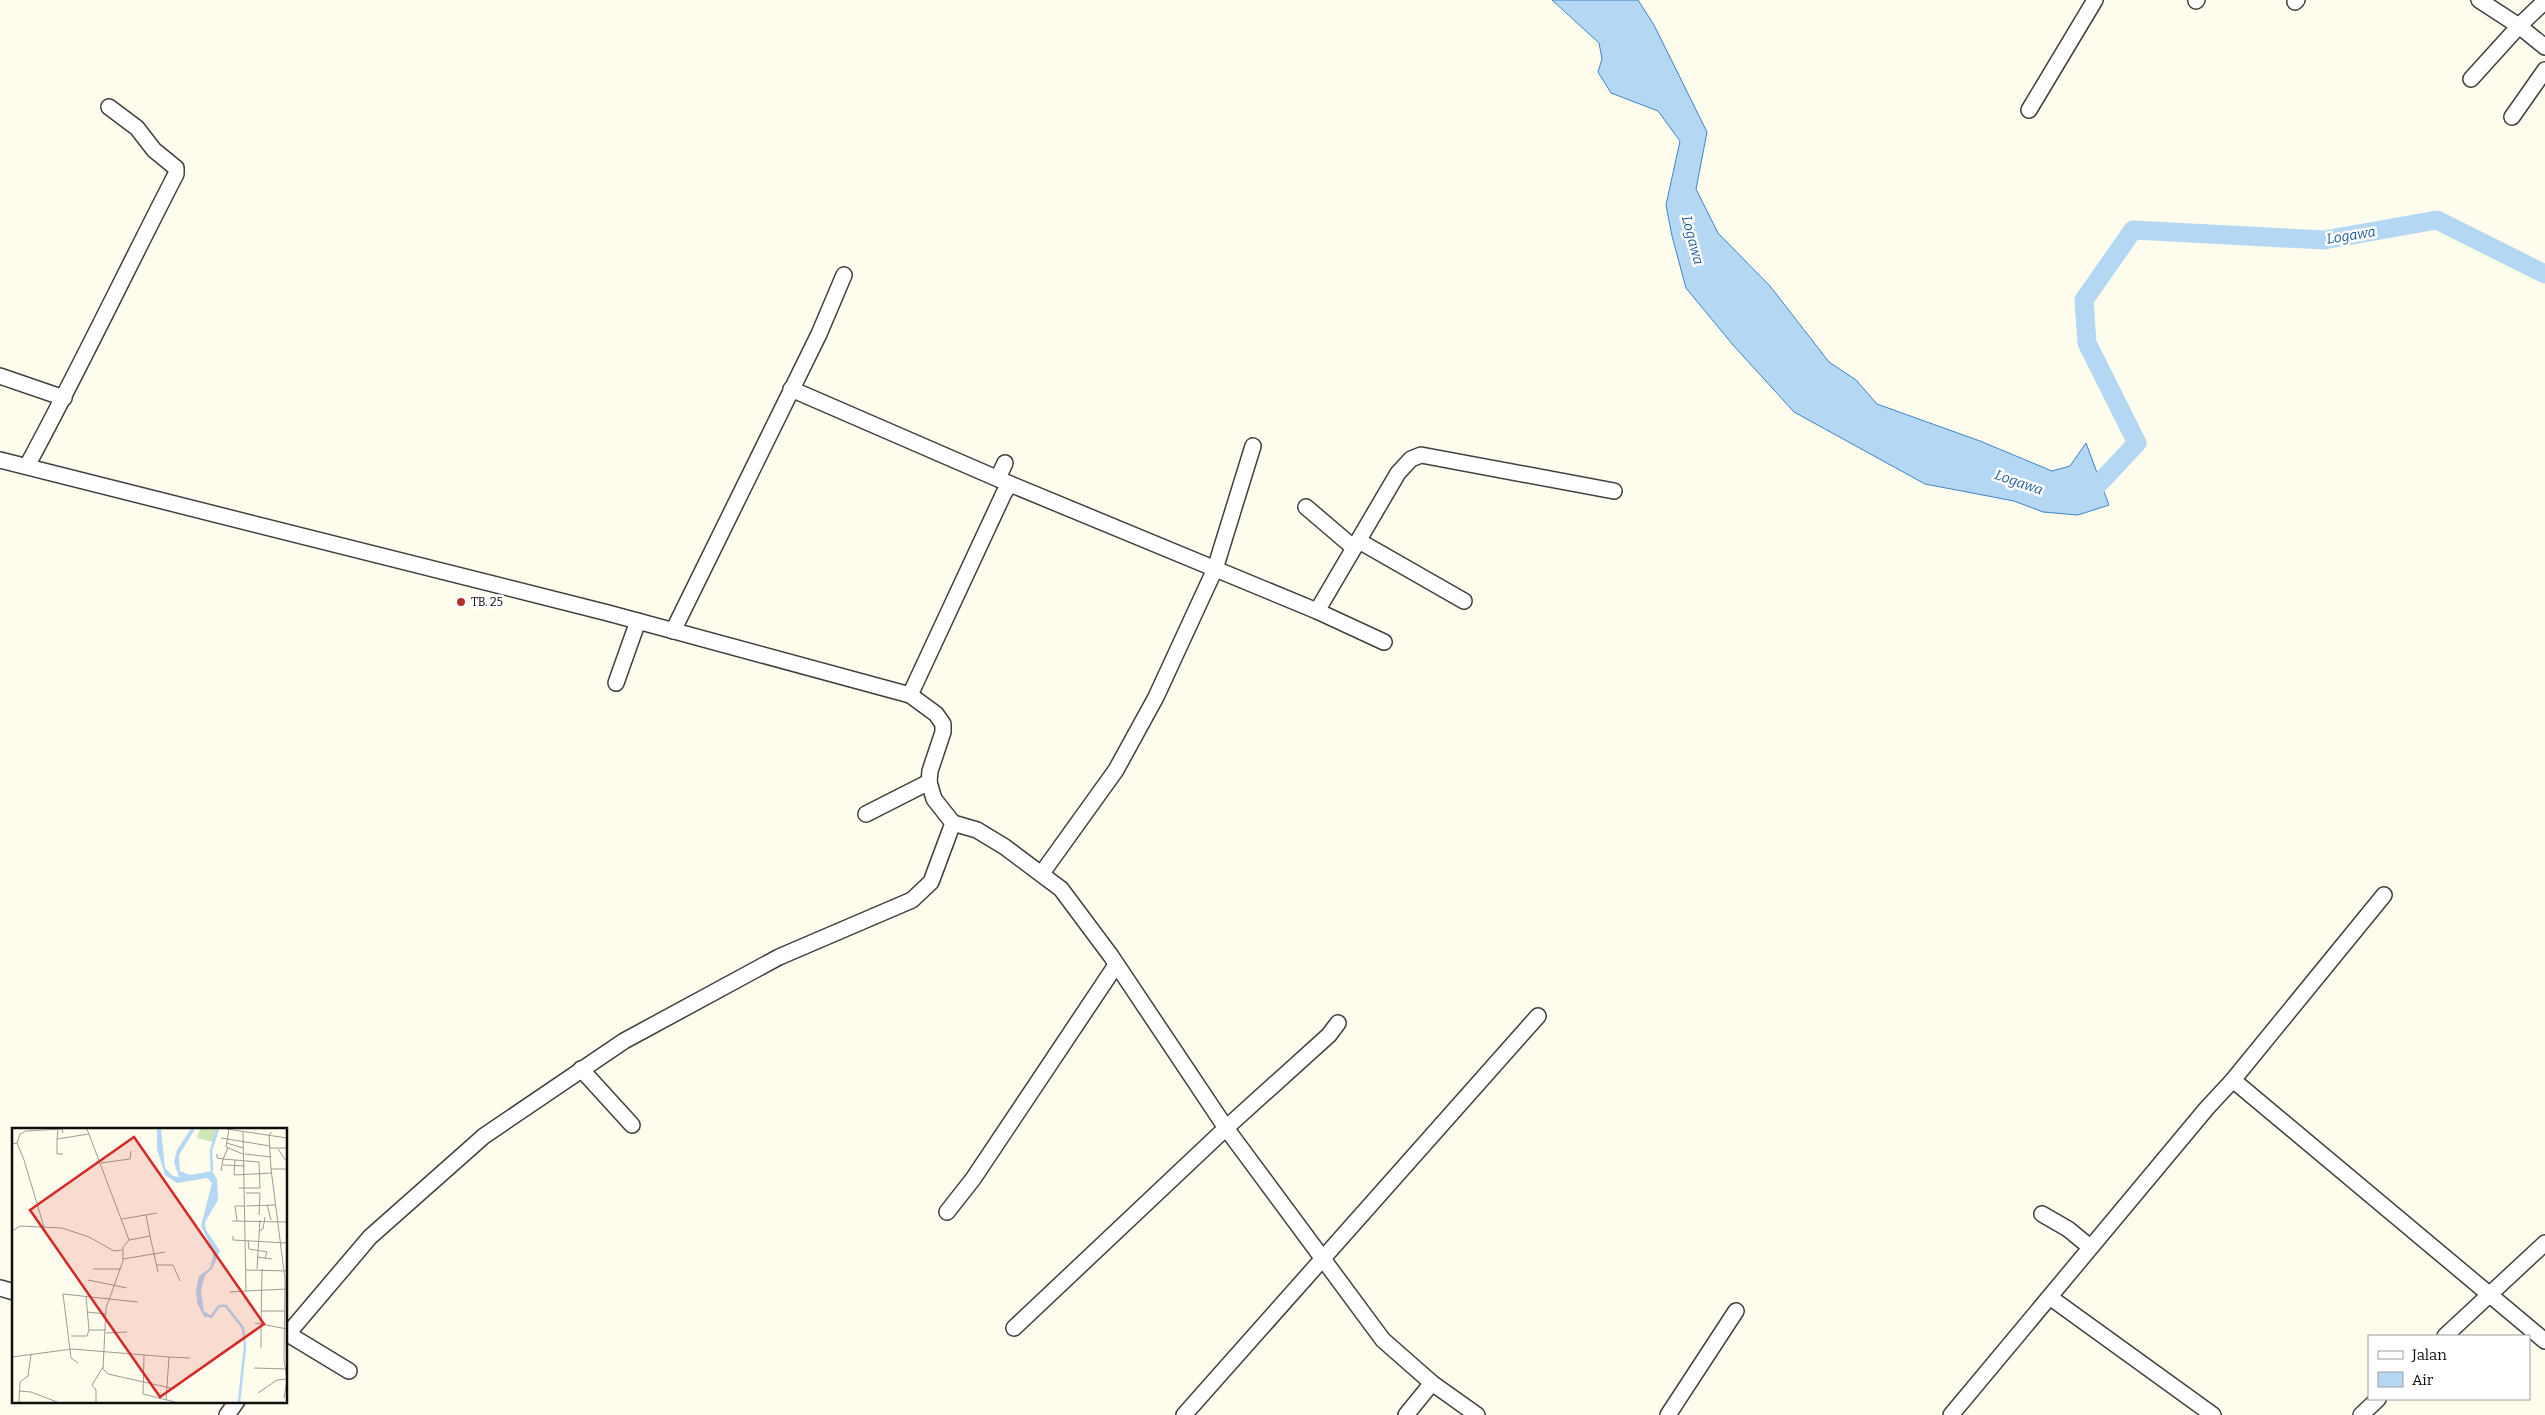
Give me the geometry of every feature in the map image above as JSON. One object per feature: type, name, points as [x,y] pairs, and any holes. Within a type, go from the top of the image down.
[{"type":"street","points":[[2028,110],[2095,0]]},
{"type":"street","points":[[2479,0],[2519,26],[2545,47]]},
{"type":"street","points":[[2471,79],[2519,26],[2545,1]]},
{"type":"street","points":[[2512,117],[2545,70]]},
{"type":"street","points":[[27,466],[64,398],[83,354],[176,174],[176,168],[154,150],[145,136],[109,107]]},
{"type":"street","points":[[673,631],[819,334],[844,275]]},
{"type":"street","points":[[0,376],[64,398]]},
{"type":"street","points":[[791,389],[1384,642]]},
{"type":"street","points":[[1042,873],[1120,762],[1156,697],[1215,569],[1253,446]]},
{"type":"street","points":[[1317,612],[1398,473],[1411,460],[1421,454],[1614,490]]},
{"type":"street","points":[[0,460],[638,621],[910,695],[936,714],[943,724],[929,782],[934,799],[953,823],[977,830],[1042,873],[1061,889],[1116,965],[1226,1128],[1383,1340],[1432,1383],[1477,1415]]},
{"type":"street","points":[[910,695],[1004,481],[1005,463]]},
{"type":"street","points":[[1306,507],[1357,544],[1464,602]]},
{"type":"street","points":[[616,683],[638,621]]},
{"type":"street","points":[[866,814],[929,782]]},
{"type":"street","points":[[288,1334],[363,1244],[414,1196],[484,1136],[624,1041],[780,957],[912,900],[931,882],[953,823]]},
{"type":"street","points":[[1951,1415],[2051,1298],[2090,1247],[2233,1080],[2384,895]]},
{"type":"street","points":[[947,1212],[973,1179],[1116,965]]},
{"type":"street","points":[[1184,1415],[1538,1016]]},
{"type":"street","points":[[1014,1328],[1226,1128],[1329,1035],[1338,1023]]},
{"type":"street","points":[[582,1069],[632,1125]]},
{"type":"street","points":[[2233,1080],[2545,1342]]},
{"type":"street","points":[[2042,1214],[2068,1229],[2090,1247]]},
{"type":"street","points":[[2446,1335],[2545,1243]]},
{"type":"street","points":[[2051,1298],[2213,1415]]},
{"type":"street","points":[[1668,1415],[1736,1311]]},
{"type":"street","points":[[288,1336],[349,1370]]},
{"type":"street","points":[[1406,1415],[1432,1383]]},
{"type":"street","points":[[2361,1415],[2377,1400]]},
{"type":"street","points":[[227,1415],[236,1402]]},
{"type":"water","points":[[1552,0],[1638,0],[1654,25],[1707,132],[1696,189],[1718,233],[1770,286],[1829,362],[1856,380],[1877,404],[1980,441],[2052,471],[2070,466],[2086,443],[2109,505],[2078,515],[2043,512],[2014,501],[1925,484],[1794,412],[1733,345],[1686,288],[1666,205],[1680,141],[1658,111],[1611,93],[1598,72],[1602,59],[1599,43]]},
{"type":"waterway","name":"Logawa","points":[[2080,492],[2091,492],[2137,443],[2087,343],[2084,300],[2133,230],[2324,240],[2437,220],[2545,274]]},
{"type":"place","name":"TB. 25","points":[[461,602]]}]
